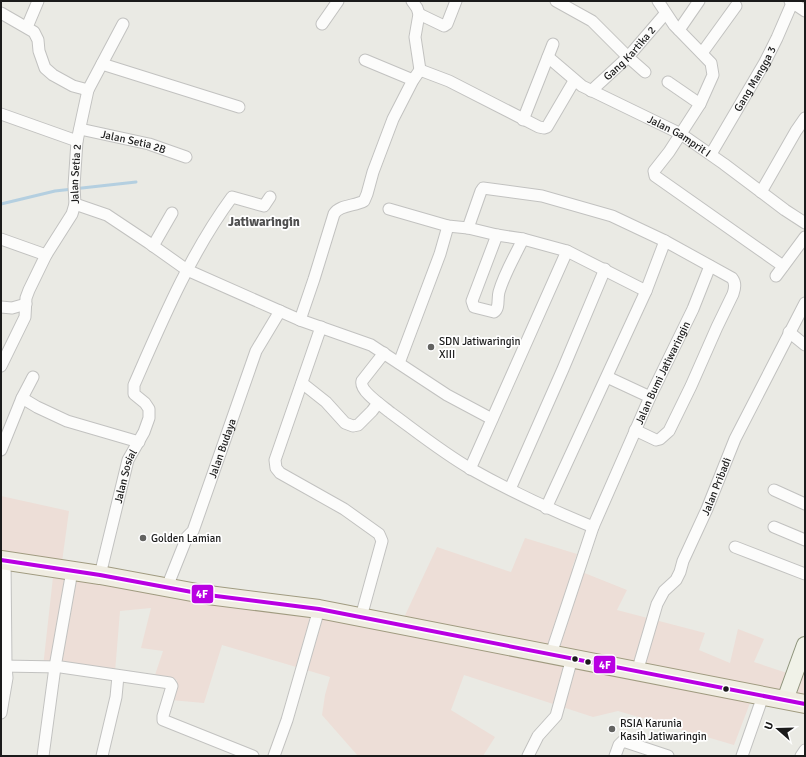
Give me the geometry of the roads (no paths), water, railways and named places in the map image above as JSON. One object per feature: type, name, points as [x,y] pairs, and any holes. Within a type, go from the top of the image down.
[{"type":"main road","points":[[3,560],[100,575],[208,595],[319,609],[805,704]]},
{"type":"street","points":[[27,27],[38,1]]},
{"type":"street","points":[[322,24],[338,1]]},
{"type":"street","points":[[300,320],[334,214],[339,208],[364,201],[393,119],[413,80],[420,70],[416,36],[419,14],[412,1]]},
{"type":"street","points":[[419,14],[444,26],[447,24],[456,1]]},
{"type":"street","points":[[556,1],[592,21],[645,72]]},
{"type":"street","points":[[658,1],[679,30],[711,63],[713,75],[700,104],[681,134],[654,171],[655,176],[783,266]]},
{"type":"street","points":[[679,30],[700,1]]},
{"type":"street","points":[[792,1],[805,11]]},
{"type":"street","name":"Gang Mangga 3","points":[[711,154],[778,38],[792,1]]},
{"type":"street","points":[[702,53],[736,6]]},
{"type":"street","points":[[1,13],[34,32],[38,40],[39,51],[45,68],[53,75],[73,86],[88,90]]},
{"type":"street","name":"Gang Kartika 2","points":[[591,91],[628,57],[666,14]]},
{"type":"street","name":"Jalan Setia 2","points":[[1,366],[25,317],[27,294],[46,255],[72,214],[75,204],[77,141],[88,90],[123,24]]},
{"type":"street","points":[[523,120],[553,44]]},
{"type":"street","name":"Jalan Gamprit I","points":[[548,57],[574,81],[591,91],[681,134],[711,154],[805,223]]},
{"type":"street","points":[[365,60],[413,80]]},
{"type":"street","points":[[102,64],[240,107]]},
{"type":"street","points":[[420,70],[449,81],[523,120],[544,128],[547,127],[574,81]]},
{"type":"street","points":[[668,82],[700,104]]},
{"type":"street","points":[[1,114],[77,141]]},
{"type":"street","points":[[762,192],[796,131],[805,118]]},
{"type":"street","name":"Jalan Setia 2B","points":[[80,129],[149,144],[186,157]]},
{"type":"street","points":[[468,228],[483,188],[501,192],[542,196],[612,216],[665,241],[732,278],[735,288],[669,431],[660,439],[656,440],[635,430]]},
{"type":"street","points":[[187,270],[223,210],[232,198],[264,206],[270,197]]},
{"type":"street","points":[[75,204],[107,215],[187,270],[300,320],[371,345],[447,395],[492,419]]},
{"type":"street","points":[[389,209],[448,226],[468,228],[523,239],[567,251],[646,291]]},
{"type":"street","points":[[153,246],[172,213]]},
{"type":"street","points":[[398,363],[440,254],[448,226]]},
{"type":"street","points":[[498,235],[472,301],[474,307],[494,312],[498,307],[499,290],[523,239]]},
{"type":"street","points":[[776,276],[805,237]]},
{"type":"street","points":[[1,239],[46,255]]},
{"type":"street","points":[[546,508],[646,291],[665,241]]},
{"type":"street","points":[[470,469],[567,251]]},
{"type":"street","name":"Jalan Bumi Jatiwaringin","points":[[551,654],[593,527],[650,397],[693,309],[710,266]]},
{"type":"street","name":"Jalan Sosial","points":[[100,575],[128,460],[144,432],[149,418],[149,409],[134,394],[134,385],[187,270]]},
{"type":"street","points":[[510,489],[563,370],[605,270]]},
{"type":"street","name":"Jalan Pribadi","points":[[637,672],[657,604],[664,591],[676,580],[680,572],[683,561],[707,509],[735,439],[805,303]]},
{"type":"street","points":[[1,307],[12,308],[26,304]]},
{"type":"street","name":"Jalan Budaya","points":[[167,587],[187,537],[193,531],[256,351],[280,311]]},
{"type":"street","points":[[321,327],[275,460],[276,468],[280,473],[344,509],[379,534],[382,541],[361,617]]},
{"type":"street","points":[[789,332],[805,345]]},
{"type":"street","points":[[1,341],[11,347]]},
{"type":"street","points":[[384,353],[361,384],[362,388],[378,403],[470,469],[546,508],[593,527]]},
{"type":"street","points":[[1,450],[22,398],[33,377]]},
{"type":"street","points":[[607,377],[650,397]]},
{"type":"street","points":[[302,382],[311,388],[345,423],[349,425],[358,425],[378,403]]},
{"type":"street","points":[[22,398],[37,407],[67,420],[139,442]]},
{"type":"street","points":[[774,490],[805,504]]},
{"type":"street","points":[[774,527],[805,540]]},
{"type":"street","points":[[735,547],[805,574]]},
{"type":"street","points":[[1,714],[7,678],[3,666],[3,560]]},
{"type":"street","points":[[43,756],[55,667],[72,571]]},
{"type":"street","points":[[274,756],[287,720],[319,609]]},
{"type":"street","points":[[784,700],[805,645]]},
{"type":"street","points":[[528,756],[538,736],[556,716],[572,658]]},
{"type":"street","points":[[3,666],[55,667],[87,670],[118,676],[170,682],[172,686],[163,720],[253,756]]},
{"type":"street","points":[[102,756],[116,697],[118,676]]},
{"type":"street","points":[[742,756],[763,696]]},
{"type":"street","points":[[615,756],[619,745],[623,741],[668,756]]},
{"type":"street","points":[[801,756],[805,750]]},
{"type":"waterway","points":[[1,204],[55,191],[136,182]]},
{"type":"place","name":"SDN Jatiwaringin XIII","points":[[431,347]]},
{"type":"place","name":"Golden Lamian","points":[[143,538]]},
{"type":"place","name":"RSIA Karunia Kasih Jatiwaringin","points":[[612,729]]},
{"type":"district","name":"Jatiwaringin","points":[[264,221]]}]
